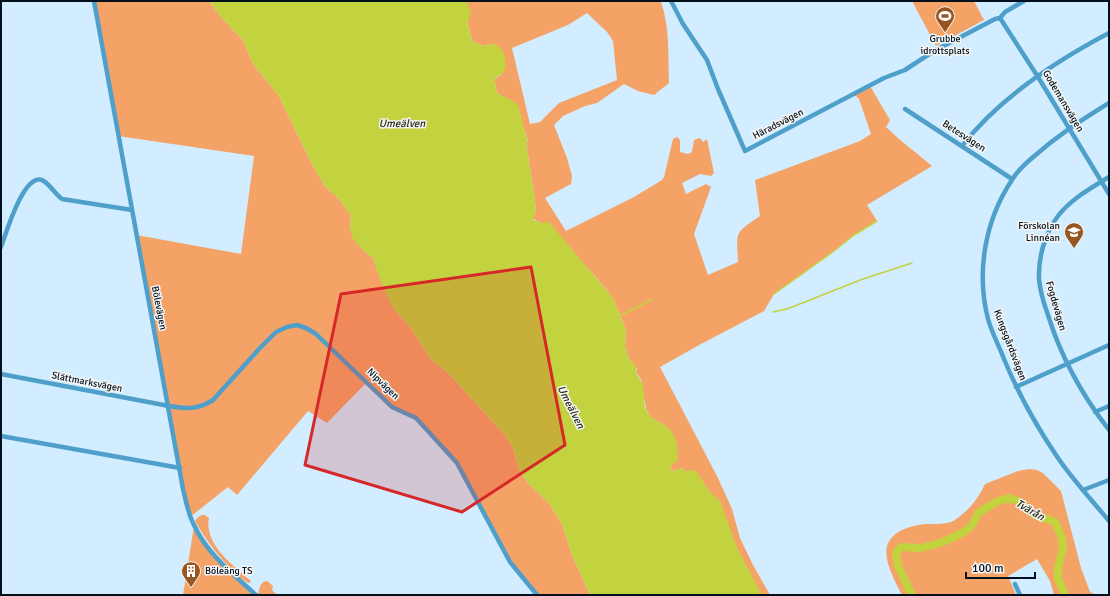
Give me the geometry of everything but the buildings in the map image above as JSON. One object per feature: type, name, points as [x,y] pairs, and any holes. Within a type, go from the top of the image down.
[{"type":"street","name":"Bölevägen","points":[[94,1],[187,503],[194,526],[203,540],[219,561],[256,595]]},
{"type":"street","name":"Häradsvägen","points":[[671,1],[683,24],[707,60],[745,151],[884,78],[899,73],[934,51],[994,19],[1000,18]]},
{"type":"street","points":[[1000,18],[1005,12],[1024,1]]},
{"type":"street","name":"Godemansvägen","points":[[1000,18],[1038,77],[1109,194]]},
{"type":"street","points":[[962,146],[978,125],[1008,98],[1063,59],[1109,32]]},
{"type":"street","name":"Kungsgårdsvägen","points":[[1109,103],[1068,128],[1049,142],[1026,163],[1012,179],[989,228],[983,267],[984,298],[989,320],[1016,387],[1033,419],[1056,456],[1109,521]]},
{"type":"street","name":"Betesvägen","points":[[905,109],[1012,179]]},
{"type":"street","name":"Fogdevägen","points":[[1109,177],[1084,192],[1067,206],[1052,225],[1042,249],[1039,280],[1053,332],[1067,364],[1095,412],[1109,430]]},
{"type":"street","points":[[1,247],[20,197],[36,180],[45,182],[55,194],[62,198],[132,210]]},
{"type":"street","name":"Nipvägen","points":[[169,406],[187,409],[204,406],[213,400],[276,332],[287,327],[297,325],[306,328],[316,334],[392,407],[416,418],[458,463],[510,562],[537,595]]},
{"type":"street","points":[[1016,387],[1109,345]]},
{"type":"street","name":"Slättmarksvägen","points":[[1,374],[169,406]]},
{"type":"street","points":[[1095,412],[1109,406]]},
{"type":"street","points":[[1,436],[180,468]]},
{"type":"street","points":[[1083,490],[1109,480]]},
{"type":"street","points":[[1015,584],[1020,595]]},
{"type":"highlighted area","points":[[531,267],[565,445],[462,512],[305,465],[341,294]]},
{"type":"shaded area","points":[[94,1],[209,1],[222,18],[243,40],[253,64],[279,96],[309,158],[324,185],[338,198],[351,215],[350,228],[363,250],[373,258],[393,308],[410,327],[431,359],[449,374],[503,433],[513,448],[519,470],[529,484],[549,503],[562,524],[572,555],[590,595],[537,595],[510,562],[457,463],[416,418],[392,407],[367,382],[327,423],[308,411],[237,495],[228,487],[190,517],[136,235],[241,254],[254,156],[118,136]]},
{"type":"shaded area","points":[[467,1],[661,2],[667,31],[669,83],[654,95],[638,91],[624,84],[597,103],[585,106],[563,116],[554,125],[567,158],[572,176],[571,184],[545,198],[566,231],[634,197],[662,180],[673,139],[677,137],[680,140],[680,152],[688,154],[692,152],[694,140],[700,138],[703,142],[707,139],[714,173],[711,176],[700,174],[682,183],[686,194],[706,184],[711,187],[694,234],[708,275],[738,262],[738,234],[760,216],[755,180],[860,141],[871,134],[859,99],[856,96],[852,96],[870,86],[890,120],[886,127],[932,166],[867,205],[877,221],[854,235],[774,294],[764,311],[660,367],[718,478],[732,509],[740,538],[770,595],[762,595],[759,591],[732,539],[720,501],[713,496],[692,470],[686,472],[683,468],[672,471],[670,469],[672,464],[664,425],[650,417],[646,409],[641,380],[636,372],[637,369],[629,359],[625,346],[626,330],[613,298],[594,275],[541,223],[533,219],[536,210],[526,143],[528,141],[516,104],[497,93],[494,80],[503,73],[503,53],[495,45],[484,46],[472,41],[467,21]],"holes":[[[587,13],[607,32],[613,41],[617,80],[559,103],[540,122],[530,124],[512,48],[568,25]]]},
{"type":"shaded area","name":"Grubbe idrottsplats","points":[[912,1],[974,1],[984,20],[936,46]]},
{"type":"shaded area","points":[[1029,469],[1037,470],[1043,473],[1061,491],[1081,568],[1090,592],[1096,595],[1054,595],[1050,581],[1037,559],[1008,576],[1016,595],[902,595],[891,572],[886,552],[888,543],[893,536],[903,530],[918,525],[952,522],[971,506],[985,484],[1018,471]]},
{"type":"shaded area","points":[[202,515],[209,518],[208,524],[211,537],[215,545],[232,564],[251,581],[250,583],[235,573],[208,542],[195,521]]},
{"type":"shaded area","points":[[194,526],[219,561],[256,595],[183,595]]},
{"type":"shaded area","points":[[267,581],[273,586],[272,590],[277,595],[258,594],[262,584]]},
{"type":"water","name":"Umeälven","points":[[209,1],[467,1],[471,14],[467,22],[472,41],[484,46],[494,44],[497,45],[504,55],[506,64],[504,72],[494,80],[497,93],[515,102],[520,111],[528,141],[526,143],[536,210],[533,220],[541,223],[549,222],[613,298],[626,330],[625,346],[629,359],[636,366],[636,373],[643,386],[646,410],[651,417],[671,431],[676,440],[677,461],[672,464],[670,469],[672,471],[683,468],[686,472],[692,470],[696,471],[710,492],[720,501],[738,550],[762,595],[590,595],[572,555],[562,524],[549,503],[529,484],[519,470],[513,448],[503,433],[449,374],[431,359],[410,327],[393,308],[381,282],[373,258],[353,239],[350,228],[351,215],[338,198],[324,185],[309,158],[279,96],[253,64],[243,40],[222,18]]},
{"type":"waterway","points":[[774,294],[854,235],[877,221]]},
{"type":"waterway","points":[[773,312],[787,309],[863,279],[912,263]]},
{"type":"waterway","points":[[620,316],[652,299]]},
{"type":"waterway","name":"Tvärån","points":[[912,595],[898,566],[896,554],[898,550],[902,547],[921,548],[940,543],[954,537],[967,530],[973,524],[978,513],[998,501],[1009,498],[1018,501],[1035,515],[1055,522],[1062,538],[1063,548],[1058,568],[1058,578],[1065,595]]},
{"type":"place","name":"Grubbe idrottsplats","points":[[945,33]]},
{"type":"place","name":"Förskolan Linnéan","points":[[1074,249]]},
{"type":"place","name":"Böleäng TS","points":[[191,588]]}]
